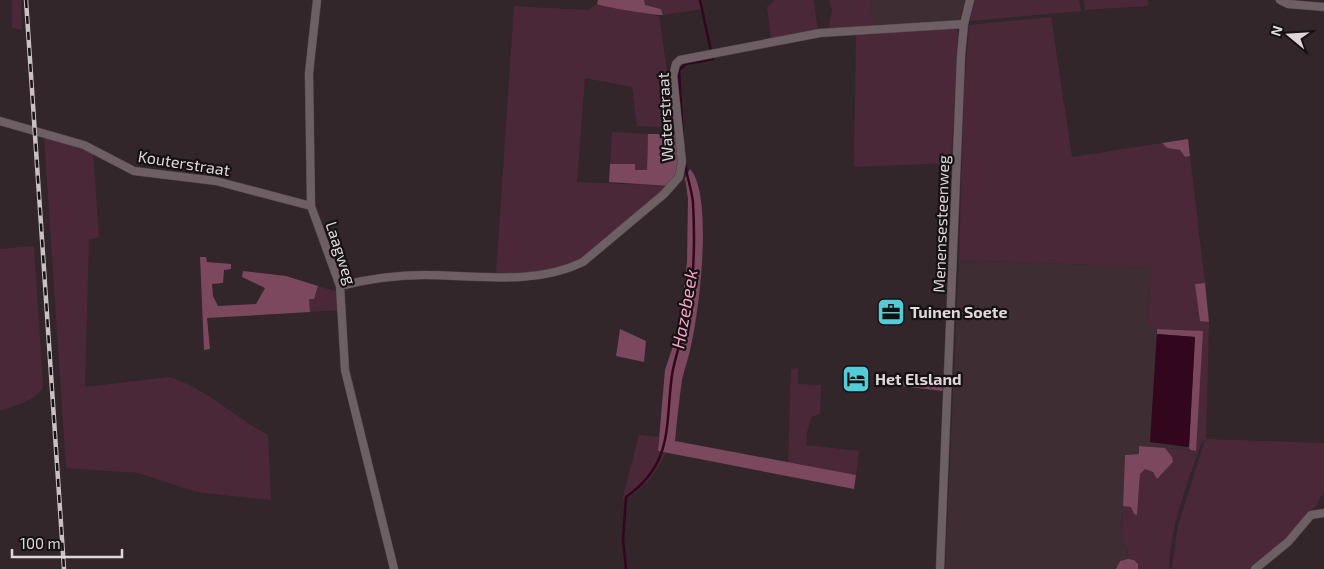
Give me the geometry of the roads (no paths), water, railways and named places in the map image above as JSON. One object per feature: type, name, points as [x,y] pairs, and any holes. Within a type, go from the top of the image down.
[{"type":"street","name":"Laagweg","points":[[317,0],[309,73],[311,206],[340,286],[345,370],[394,569]]},
{"type":"street","name":"Menensesteenweg","points":[[940,569],[964,24],[970,0]]},
{"type":"street","points":[[1280,0],[1288,4],[1324,8]]},
{"type":"street","name":"Waterstraat","points":[[340,286],[405,275],[534,276],[573,267],[583,262],[671,188],[679,177],[682,162],[673,76],[676,64],[680,60],[820,33],[964,24]]},
{"type":"street","name":"Kouterstraat","points":[[0,121],[84,144],[134,170],[216,182],[311,206]]},
{"type":"street","points":[[1255,569],[1288,542],[1311,515],[1324,513]]},
{"type":"waterway","name":"Hazebeek","points":[[700,0],[711,51]]},
{"type":"waterway","name":"Hazebeek","points":[[683,139],[679,70],[686,64],[713,59]]},
{"type":"waterway","name":"Hazebeek","points":[[626,569],[623,539],[626,497],[641,484],[652,471],[660,457],[667,427],[673,367],[685,326],[691,296],[694,216],[685,162]]},
{"type":"railway","points":[[26,0],[64,569]]},
{"type":"place","name":"Tuinen Soete","points":[[891,312]]},
{"type":"place","name":"Het Elsland","points":[[856,379]]}]
